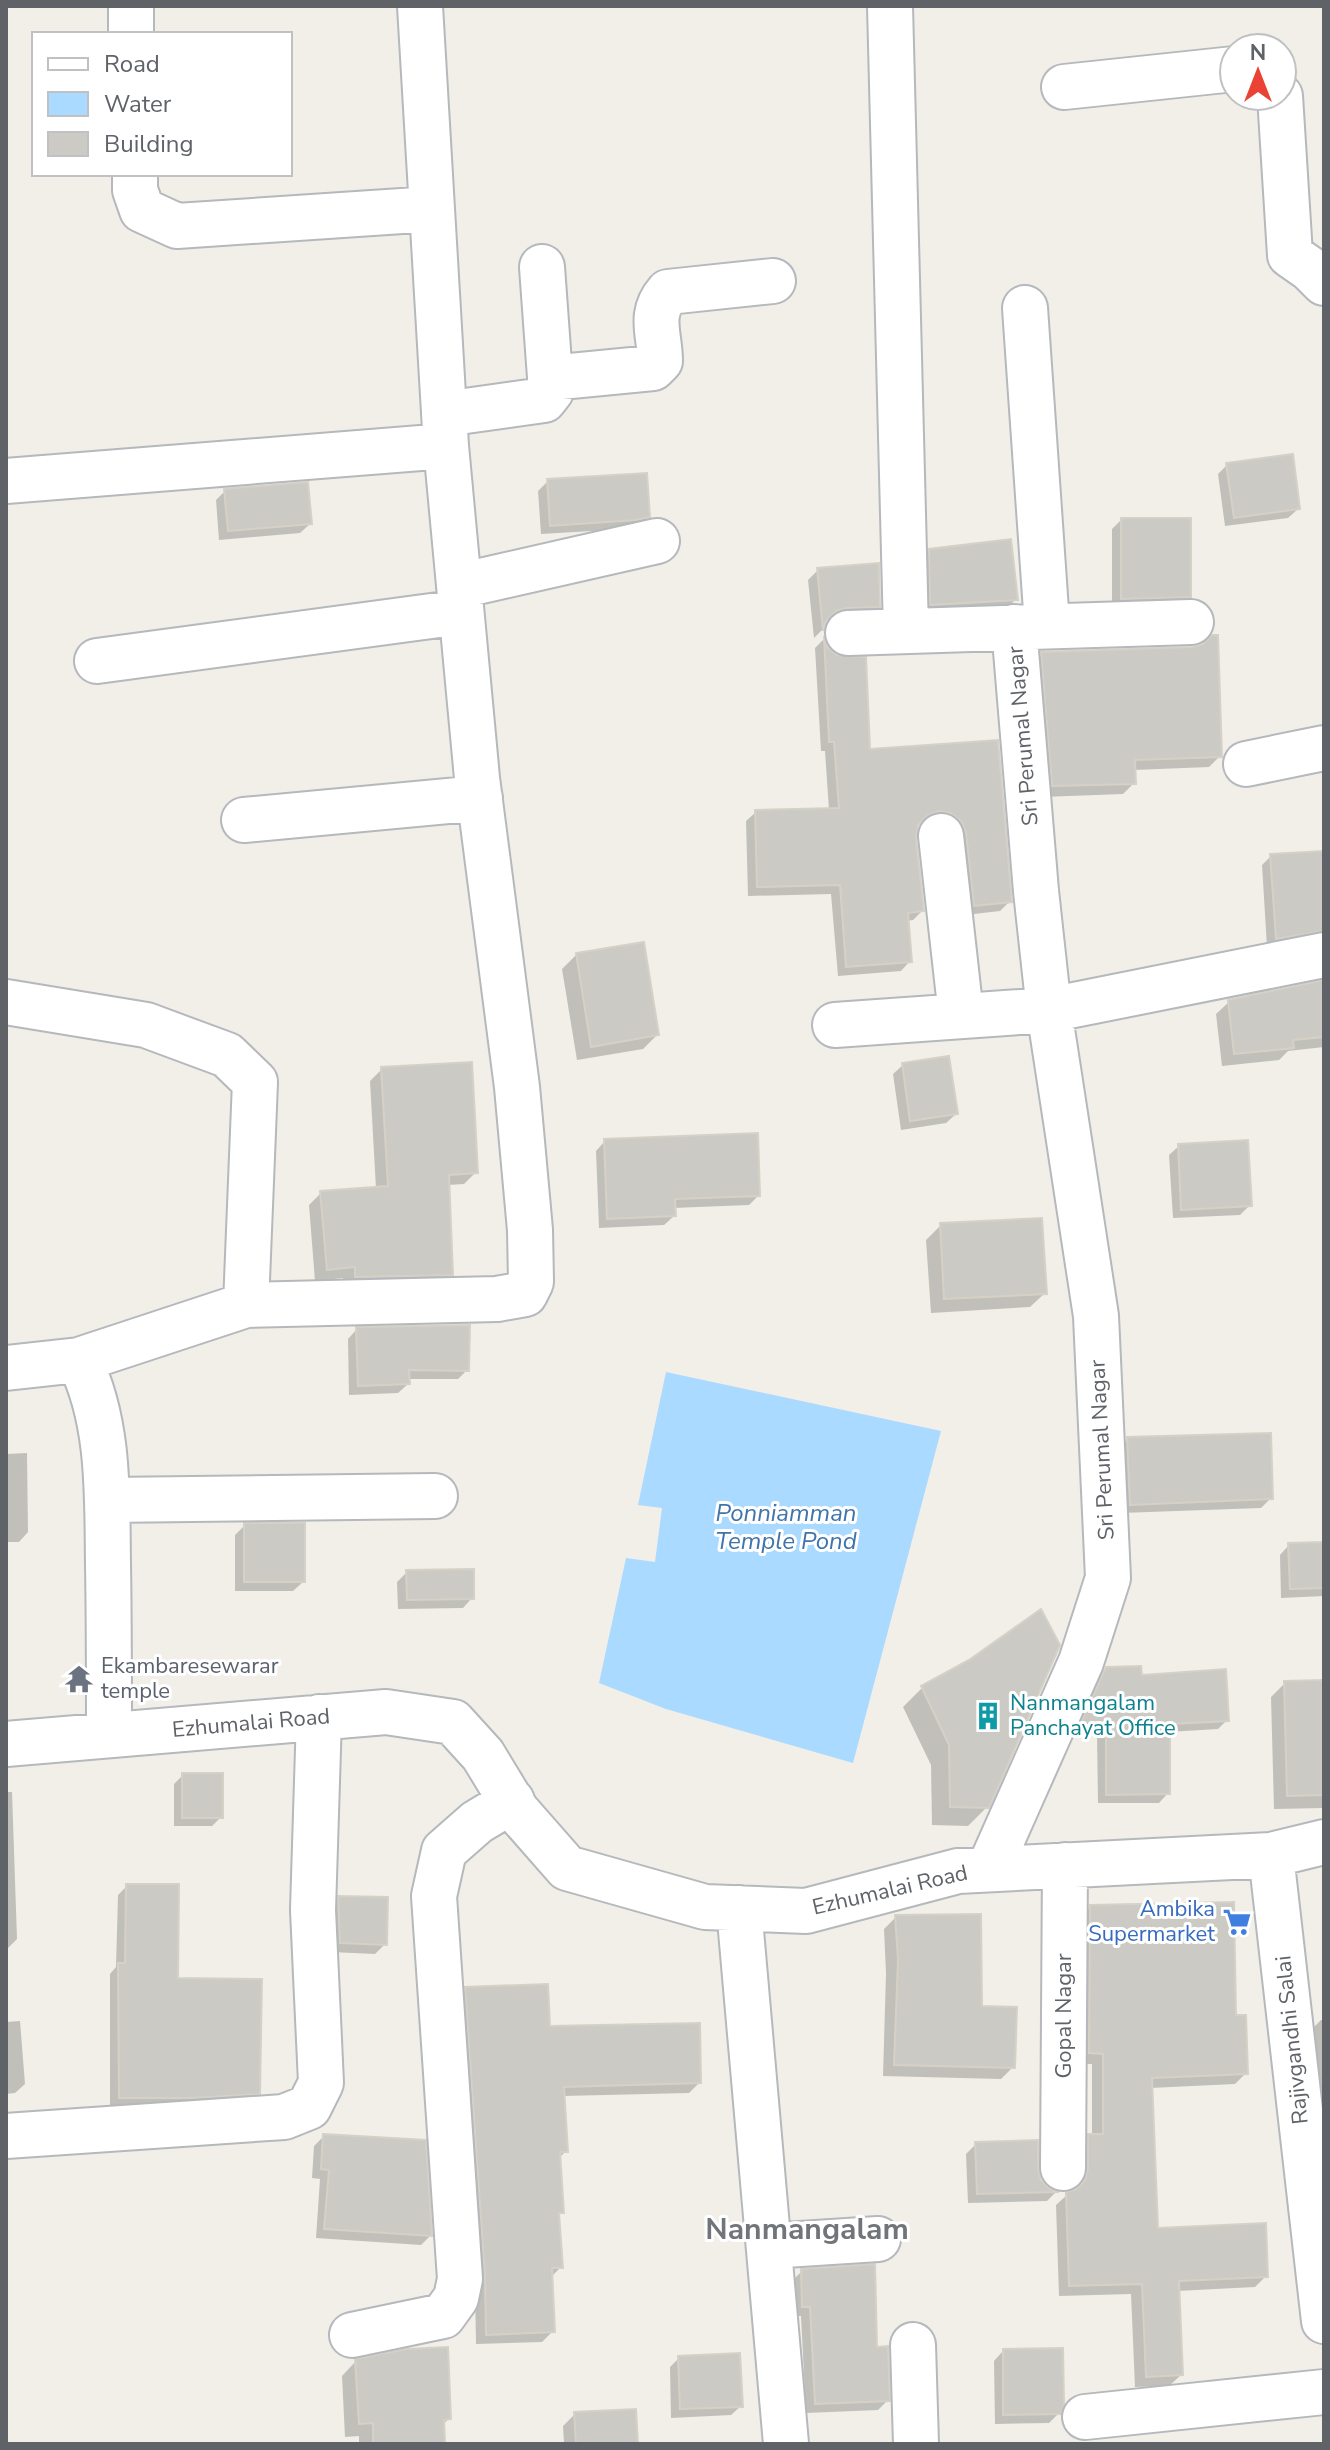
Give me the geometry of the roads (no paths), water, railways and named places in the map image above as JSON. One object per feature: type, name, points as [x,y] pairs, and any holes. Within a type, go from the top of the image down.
[{"type":"street","points":[[131,6],[131,32]]},
{"type":"street","points":[[6,1368],[79,1360],[246,1305],[497,1299],[525,1294],[531,1282],[530,1230],[517,1087],[480,798],[445,430],[420,6]]},
{"type":"street","points":[[890,6],[906,631]]},
{"type":"street","points":[[1064,87],[1218,71]]},
{"type":"street","points":[[1281,112],[1290,255],[1324,283]]},
{"type":"street","points":[[135,176],[135,190],[142,210],[177,226],[432,209]]},
{"type":"street","points":[[6,481],[445,430],[544,400],[551,391],[542,267]]},
{"type":"street","points":[[550,378],[653,368],[660,361],[655,313],[658,303],[668,292],[773,281]]},
{"type":"street","points":[[1025,308],[1030,626],[1191,622]]},
{"type":"street","points":[[97,661],[460,599],[657,541]]},
{"type":"street","name":"Sri Perumal Nagar","points":[[848,633],[1030,626],[1049,1010],[1096,1316],[1108,1578],[1081,1662],[989,1869]]},
{"type":"street","points":[[1246,764],[1324,748]]},
{"type":"street","points":[[244,820],[480,798]]},
{"type":"street","points":[[941,836],[961,1015]]},
{"type":"street","points":[[835,1025],[1049,1010],[1324,955]]},
{"type":"street","points":[[6,1002],[146,1025],[227,1055],[255,1082],[246,1305]]},
{"type":"street","points":[[79,1360],[90,1382],[102,1439],[107,1500],[109,1735]]},
{"type":"street","points":[[107,1500],[435,1496]]},
{"type":"street","name":"Ezhumalai Road","points":[[6,1744],[386,1712],[453,1722],[483,1755],[517,1811],[567,1868],[705,1907],[806,1911],[958,1871],[1271,1855],[1324,1842]]},
{"type":"street","points":[[6,2136],[284,2117],[309,2107],[321,2083],[313,1910],[319,1717]]},
{"type":"street","points":[[352,2335],[443,2316],[456,2298],[460,2279],[434,1896],[444,1851],[477,1822],[512,1801]]},
{"type":"street","name":"Rajivgandhi Salai","points":[[1271,1855],[1324,2321]]},
{"type":"street","name":"Gopal Nagar","points":[[1063,2168],[1065,1865]]},
{"type":"street","points":[[739,1908],[786,2444]]},
{"type":"street","points":[[769,2246],[878,2239]]},
{"type":"street","points":[[913,2345],[916,2444]]},
{"type":"street","points":[[1085,2417],[1324,2392]]},
{"type":"water","name":"Ponniamman Temple Pond","points":[[666,1372],[941,1431],[853,1763],[666,1709],[599,1683],[626,1558],[655,1562],[662,1508],[638,1505]]},
{"type":"place","name":"Ekambaresewarar temple","points":[[79,1679]]},
{"type":"place","name":"Nanmangalam Panchayat Office","points":[[988,1716]]},
{"type":"place","name":"Ambika Supermarket","points":[[1237,1922]]},
{"type":"district","name":"Nanmangalam","points":[[807,2229]]}]
